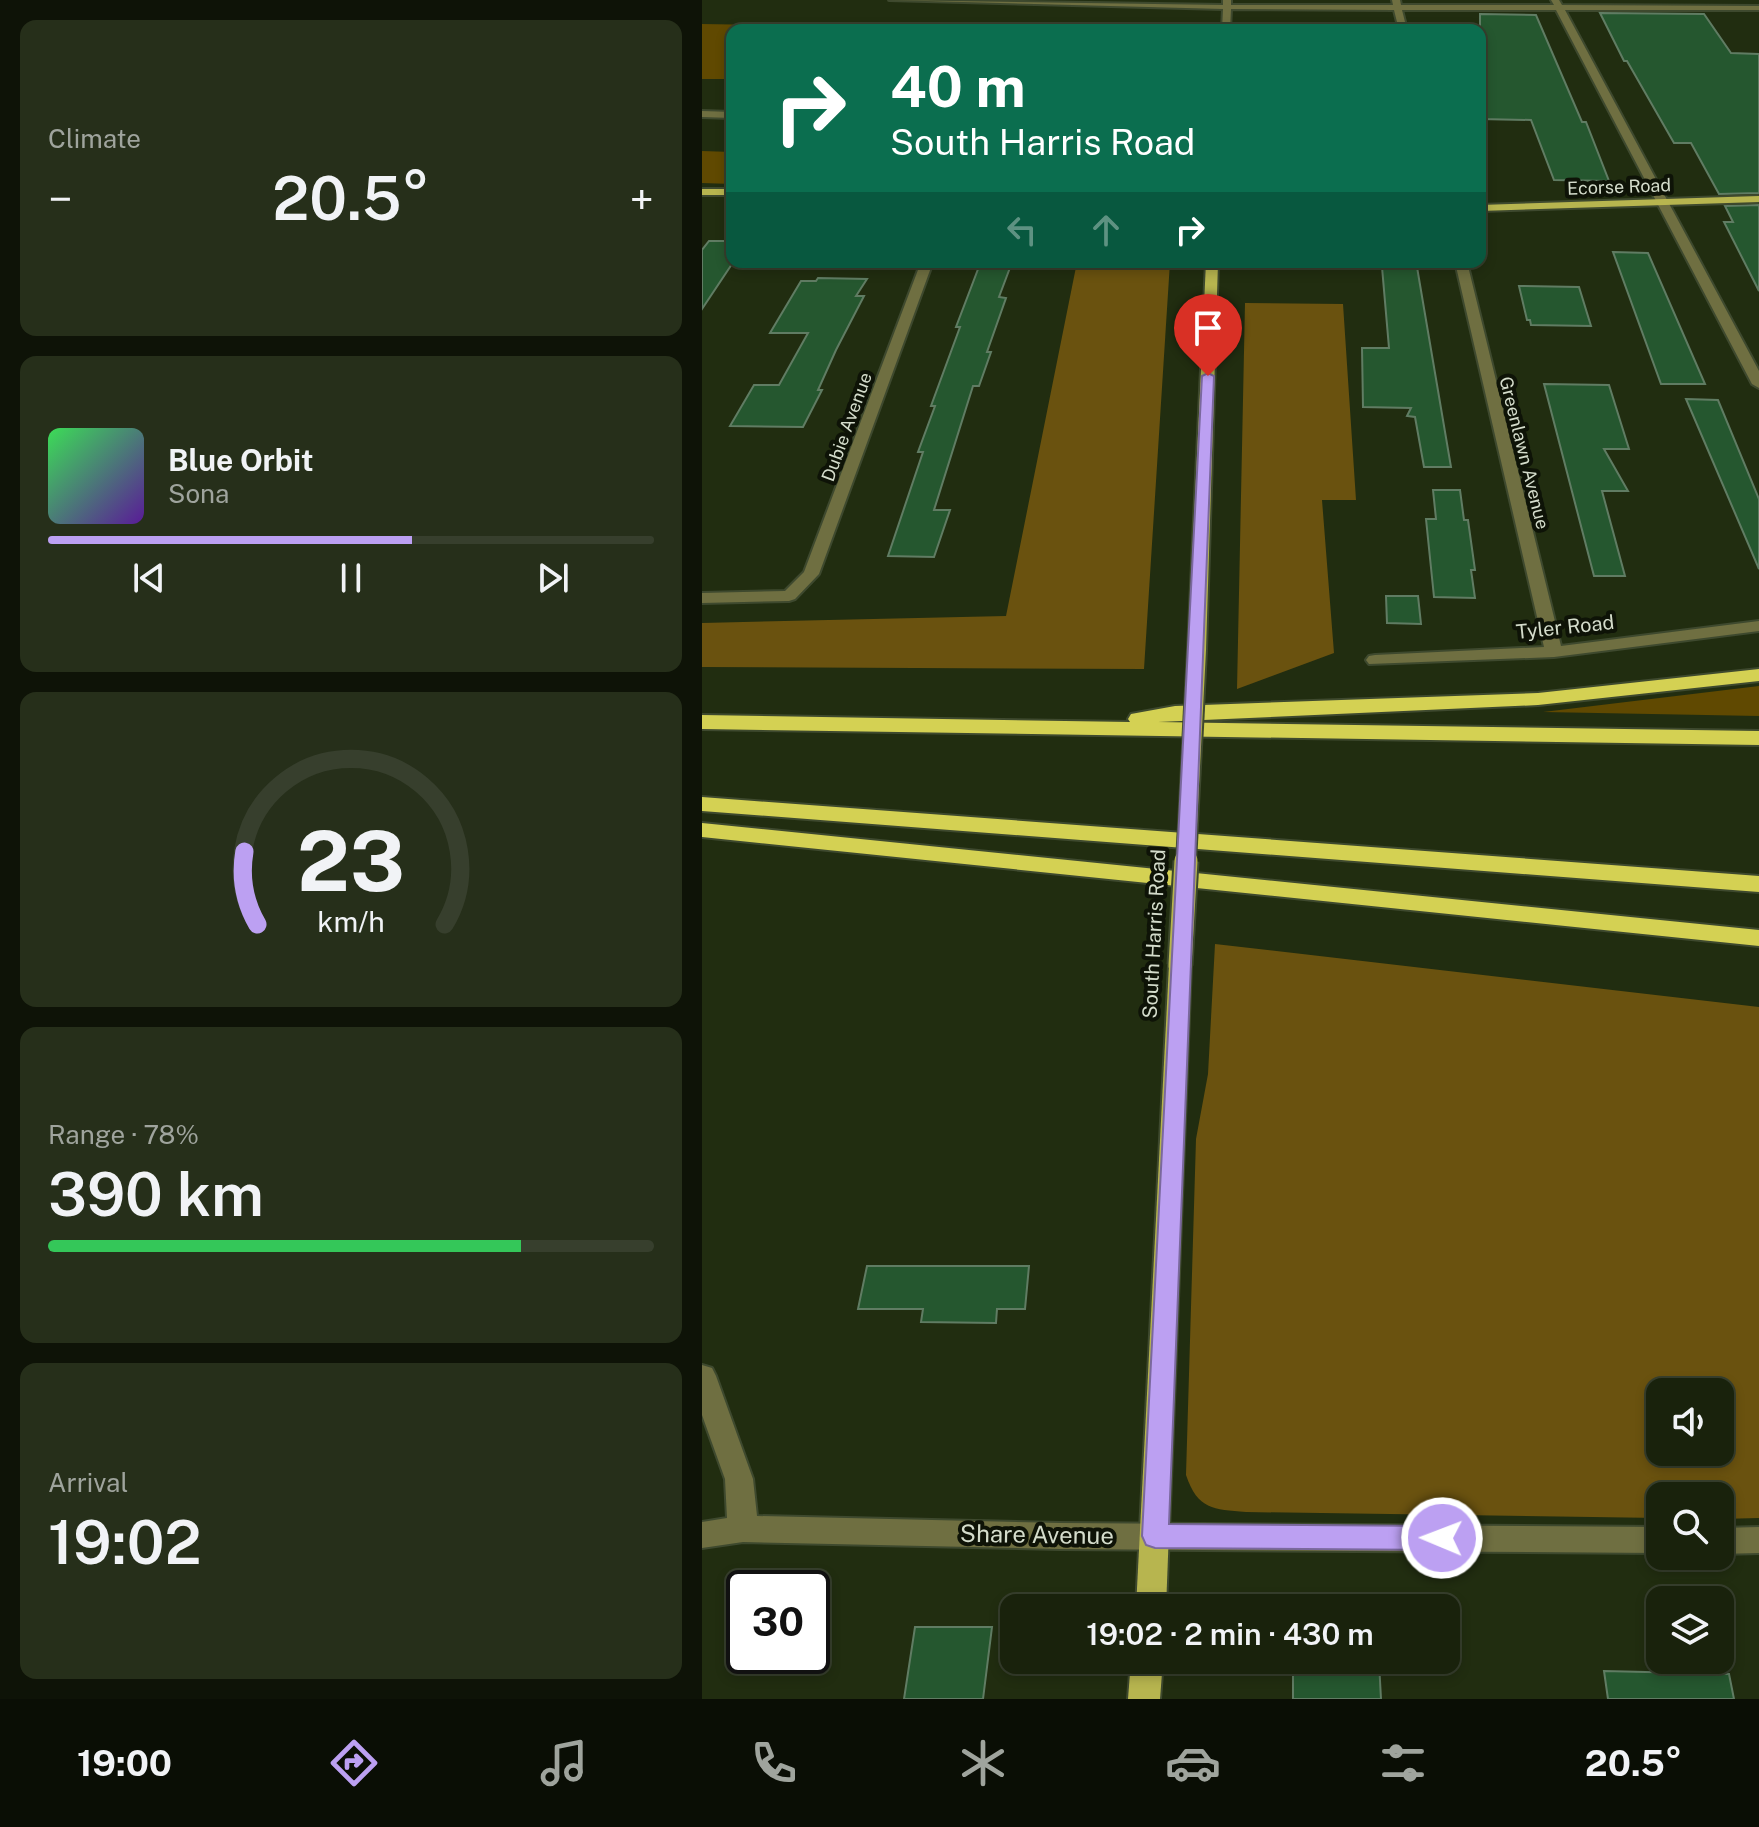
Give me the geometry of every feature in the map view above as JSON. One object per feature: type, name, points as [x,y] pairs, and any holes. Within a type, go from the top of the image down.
[{"type":"highway","points":[[1073,729],[1175,713],[1375,708],[1538,699],[1759,675]]},
{"type":"highway","points":[[702,722],[1759,738]]},
{"type":"highway","points":[[702,804],[1759,884]]},
{"type":"highway","points":[[702,830],[1759,938]]},
{"type":"main road","points":[[702,192],[726,192]]},
{"type":"main road","name":"Ecorse Road","points":[[1486,208],[1759,199]]},
{"type":"main road","name":"South Harris Road","points":[[1152,1594],[1197,650],[1212,268]]},
{"type":"main road","points":[[1144,1699],[1146,1674]]},
{"type":"street","points":[[893,0],[1759,8]]},
{"type":"street","points":[[1226,24],[1227,3]]},
{"type":"street","points":[[1397,4],[1402,24]]},
{"type":"street","points":[[1557,4],[1759,384]]},
{"type":"street","points":[[702,114],[726,115]]},
{"type":"street","name":"Dubie Avenue","points":[[702,598],[789,596],[811,574],[925,268]]},
{"type":"street","name":"Greenlawn Avenue","points":[[1462,268],[1554,652]]},
{"type":"street","name":"Tyler Road","points":[[1375,660],[1554,652],[1759,626]]},
{"type":"street","points":[[702,1376],[739,1479],[743,1529]]},
{"type":"street","name":"Share Avenue","points":[[702,1535],[743,1529],[1646,1540]]},
{"type":"street","points":[[1734,1541],[1759,1540]]},
{"type":"shaded area","points":[[702,24],[726,24],[726,79],[702,79]]},
{"type":"shaded area","points":[[702,151],[726,152],[726,184],[702,183]]},
{"type":"shaded area","points":[[1076,268],[1170,268],[1144,669],[702,667],[702,623],[1006,616]]},
{"type":"shaded area","points":[[1245,303],[1343,304],[1356,500],[1322,500],[1334,653],[1237,689]]},
{"type":"shaded area","points":[[1759,686],[1759,716],[1543,712]]},
{"type":"shaded area","points":[[1215,944],[1759,1007],[1759,1518],[1734,1519],[1734,1482],[1646,1482],[1646,1518],[1246,1512],[1208,1506],[1196,1495],[1186,1475],[1196,1139],[1208,1074]]},
{"type":"building","points":[[1600,13],[1704,14],[1731,53],[1759,54],[1759,193],[1719,194],[1691,143],[1674,143],[1627,61],[1624,61]]},
{"type":"building","points":[[1480,14],[1536,15],[1582,122],[1586,122],[1609,181],[1554,180],[1531,120],[1486,119],[1486,24],[1480,24]]},
{"type":"building","points":[[1759,205],[1759,291],[1724,222],[1733,222],[1725,206]]},
{"type":"building","points":[[709,241],[726,241],[726,268],[729,268],[702,309],[702,250]]},
{"type":"building","points":[[1613,252],[1648,253],[1705,384],[1661,384]]},
{"type":"building","points":[[978,268],[1010,268],[999,297],[1006,298],[987,352],[991,352],[979,386],[973,386],[934,510],[950,510],[934,557],[888,556],[923,452],[918,452],[935,406],[931,406],[960,327],[956,327]]},
{"type":"building","points":[[1382,268],[1417,268],[1451,467],[1424,467],[1415,417],[1407,416],[1411,408],[1363,407],[1362,348],[1389,348]]},
{"type":"building","points":[[818,278],[867,279],[856,296],[864,296],[836,350],[818,390],[822,390],[803,427],[730,426],[754,385],[779,385],[808,333],[770,333],[801,281],[816,281]]},
{"type":"building","points":[[1519,286],[1579,287],[1591,326],[1531,325]]},
{"type":"building","points":[[1544,384],[1609,385],[1629,449],[1604,449],[1628,491],[1602,491],[1625,576],[1594,576]]},
{"type":"building","points":[[1686,399],[1718,400],[1759,499],[1759,569]]},
{"type":"building","points":[[1433,490],[1460,490],[1475,570],[1471,570],[1475,598],[1434,597],[1426,519],[1436,519]]},
{"type":"building","points":[[1386,596],[1418,596],[1421,624],[1387,623]]},
{"type":"building","points":[[867,1266],[1029,1266],[1025,1309],[997,1309],[996,1323],[921,1322],[923,1309],[858,1309]]},
{"type":"building","points":[[915,1627],[992,1627],[983,1699],[904,1699]]},
{"type":"building","points":[[1604,1671],[1729,1674],[1734,1699],[1608,1699]]},
{"type":"building","points":[[1293,1674],[1380,1674],[1381,1699],[1293,1699]]},
{"type":"route","points":[[1208,376],[1155,1536],[1442,1538]]}]
